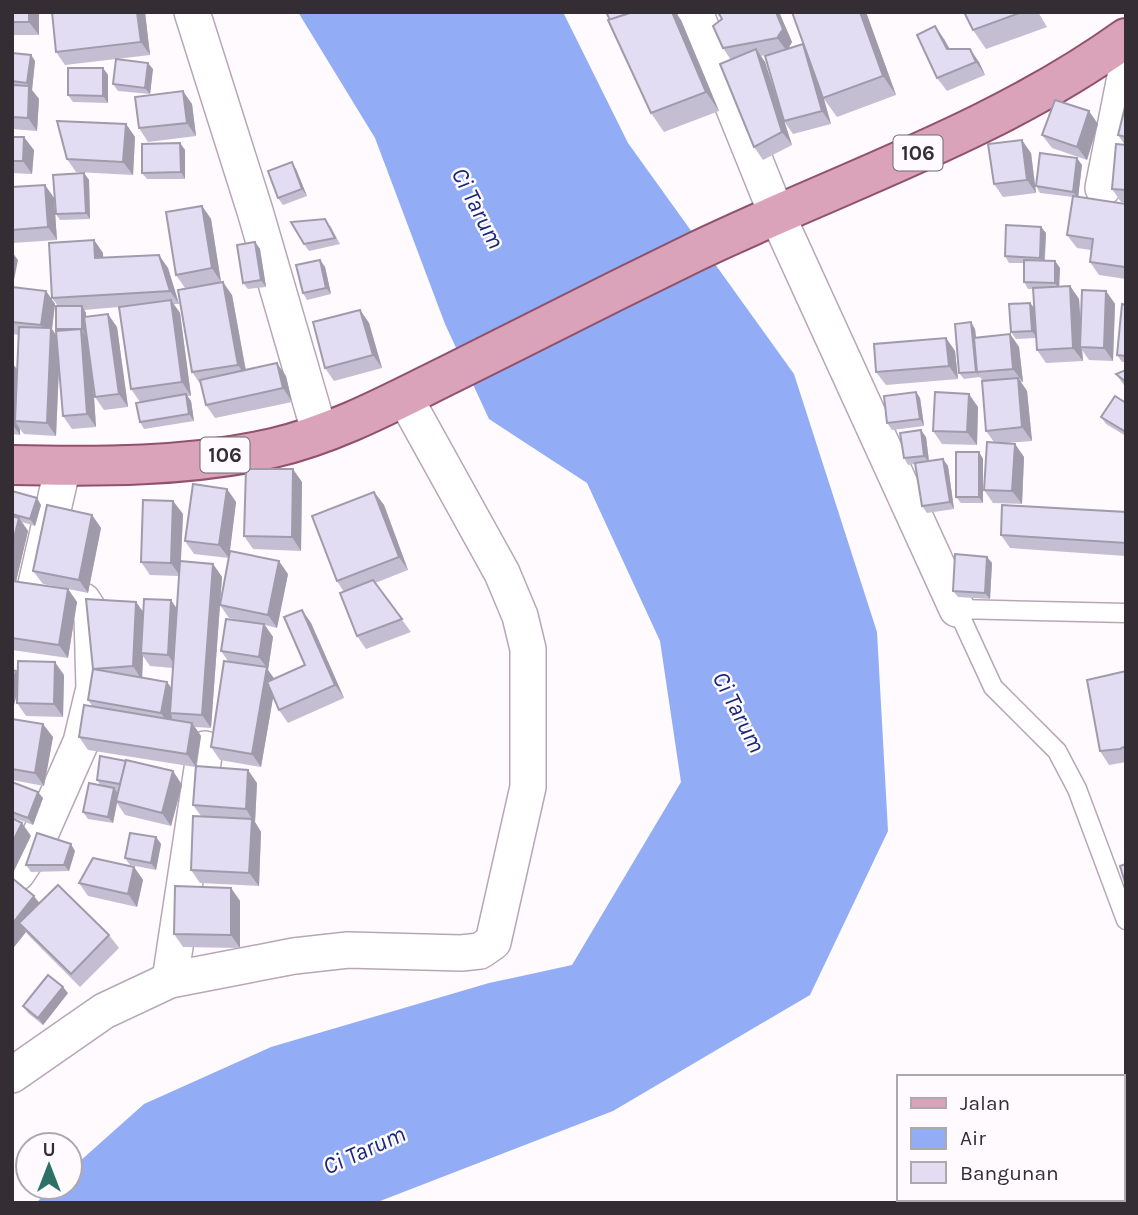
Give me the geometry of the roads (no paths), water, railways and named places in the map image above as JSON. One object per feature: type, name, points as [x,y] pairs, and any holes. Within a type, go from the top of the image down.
[{"type":"main road","name":"106","points":[[12,465],[166,463],[272,448],[320,434],[414,391],[700,250],[1034,98],[1126,38]]},
{"type":"street","points":[[192,12],[255,211],[320,434]]},
{"type":"street","points":[[695,12],[777,215],[957,609]]},
{"type":"street","points":[[1103,188],[1126,72]]},
{"type":"street","points":[[12,1075],[104,1011],[170,980],[324,952],[348,950],[461,953],[480,951],[493,942],[528,787],[528,649],[520,616],[502,573],[414,391]]},
{"type":"street","points":[[12,875],[17,873],[35,846],[66,777],[81,742],[94,688],[92,615],[83,601],[48,592],[36,584],[62,466]]},
{"type":"street","points":[[170,980],[205,749]]},
{"type":"lane","points":[[1126,613],[957,609],[978,661],[993,687],[1056,751],[1077,789],[1126,920]]},
{"type":"water","name":"Ci Tarum","points":[[298,12],[563,12],[628,143],[794,374],[877,632],[888,831],[810,995],[613,1111],[375,1203],[36,1203],[84,1201],[84,1158],[144,1104],[271,1047],[489,983],[572,965],[681,782],[660,641],[587,483],[489,419],[445,324],[375,138]]}]
